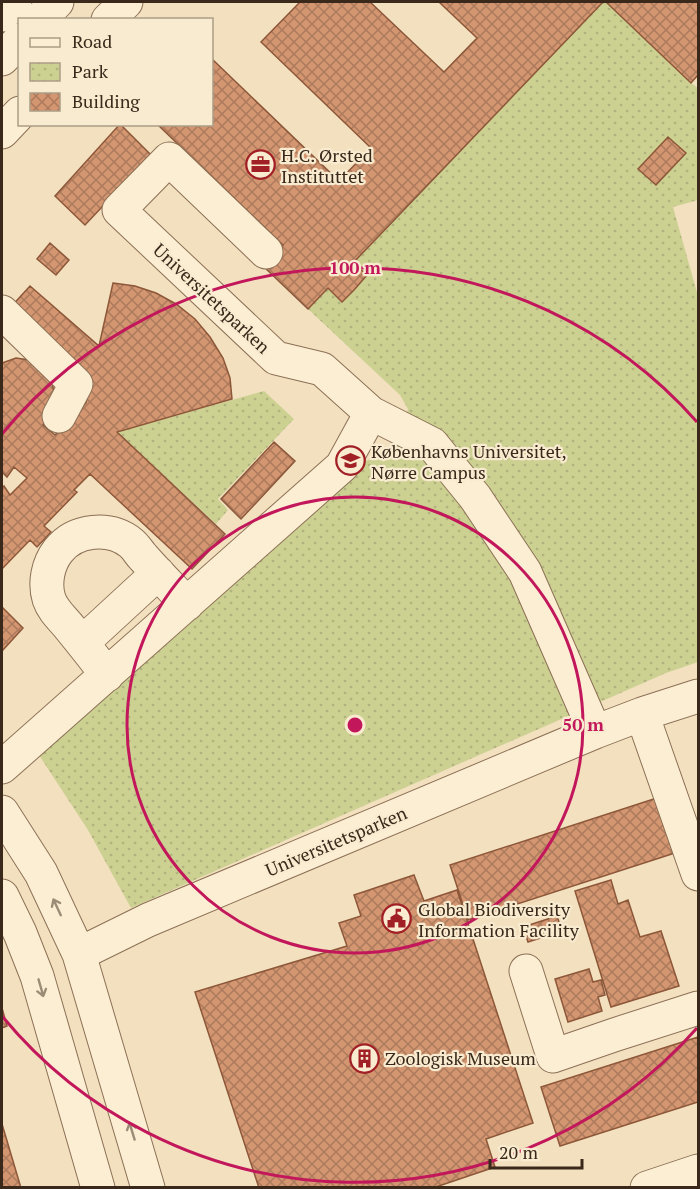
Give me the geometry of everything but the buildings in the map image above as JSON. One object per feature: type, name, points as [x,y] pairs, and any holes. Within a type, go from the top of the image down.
[{"type":"street","points":[[2,15],[15,2]]},
{"type":"street","points":[[41,18],[57,2]]},
{"type":"street","points":[[110,18],[126,2]]},
{"type":"street","points":[[2,59],[18,42]]},
{"type":"street","points":[[2,132],[18,115]]},
{"type":"street","name":"Universitetsparken","points":[[266,252],[169,159],[119,210],[276,358],[322,369],[371,413],[432,444],[475,497],[525,572],[595,732]]},
{"type":"street","points":[[2,312],[76,384],[59,416]]},
{"type":"street","points":[[2,767],[342,466],[371,413]]},
{"type":"street","points":[[107,675],[56,614],[49,599],[47,582],[50,566],[58,551],[70,540],[85,533],[102,532],[118,535],[132,544],[187,604]]},
{"type":"street","points":[[75,634],[150,565]]},
{"type":"street","name":"Universitetsparken","points":[[79,954],[148,920],[595,732],[699,696]]},
{"type":"street","points":[[642,714],[699,874]]},
{"type":"street","points":[[2,812],[40,873],[79,954],[148,1188]]},
{"type":"street","points":[[2,896],[37,976],[98,1188]]},
{"type":"street","points":[[526,971],[553,1056],[699,1008]]},
{"type":"green space","points":[[603,2],[606,2],[698,88],[698,200],[673,207],[698,296],[698,662],[666,673],[131,908],[88,830],[37,752],[360,463],[378,456],[396,442],[408,409],[400,395],[308,309],[328,288],[342,301],[367,276],[353,263]]},
{"type":"green space","points":[[264,391],[294,419],[218,499],[228,510],[216,524],[117,432]]},
{"type":"place","name":"H.C. Ørsted Instituttet","points":[[260,165]]},
{"type":"place","name":"Københavns Universitet, Nørre Campus","points":[[350,461]]},
{"type":"place","name":"Global Biodiversity Information Facility","points":[[397,919]]},
{"type":"place","name":"Zoologisk Museum","points":[[364,1058]]}]
